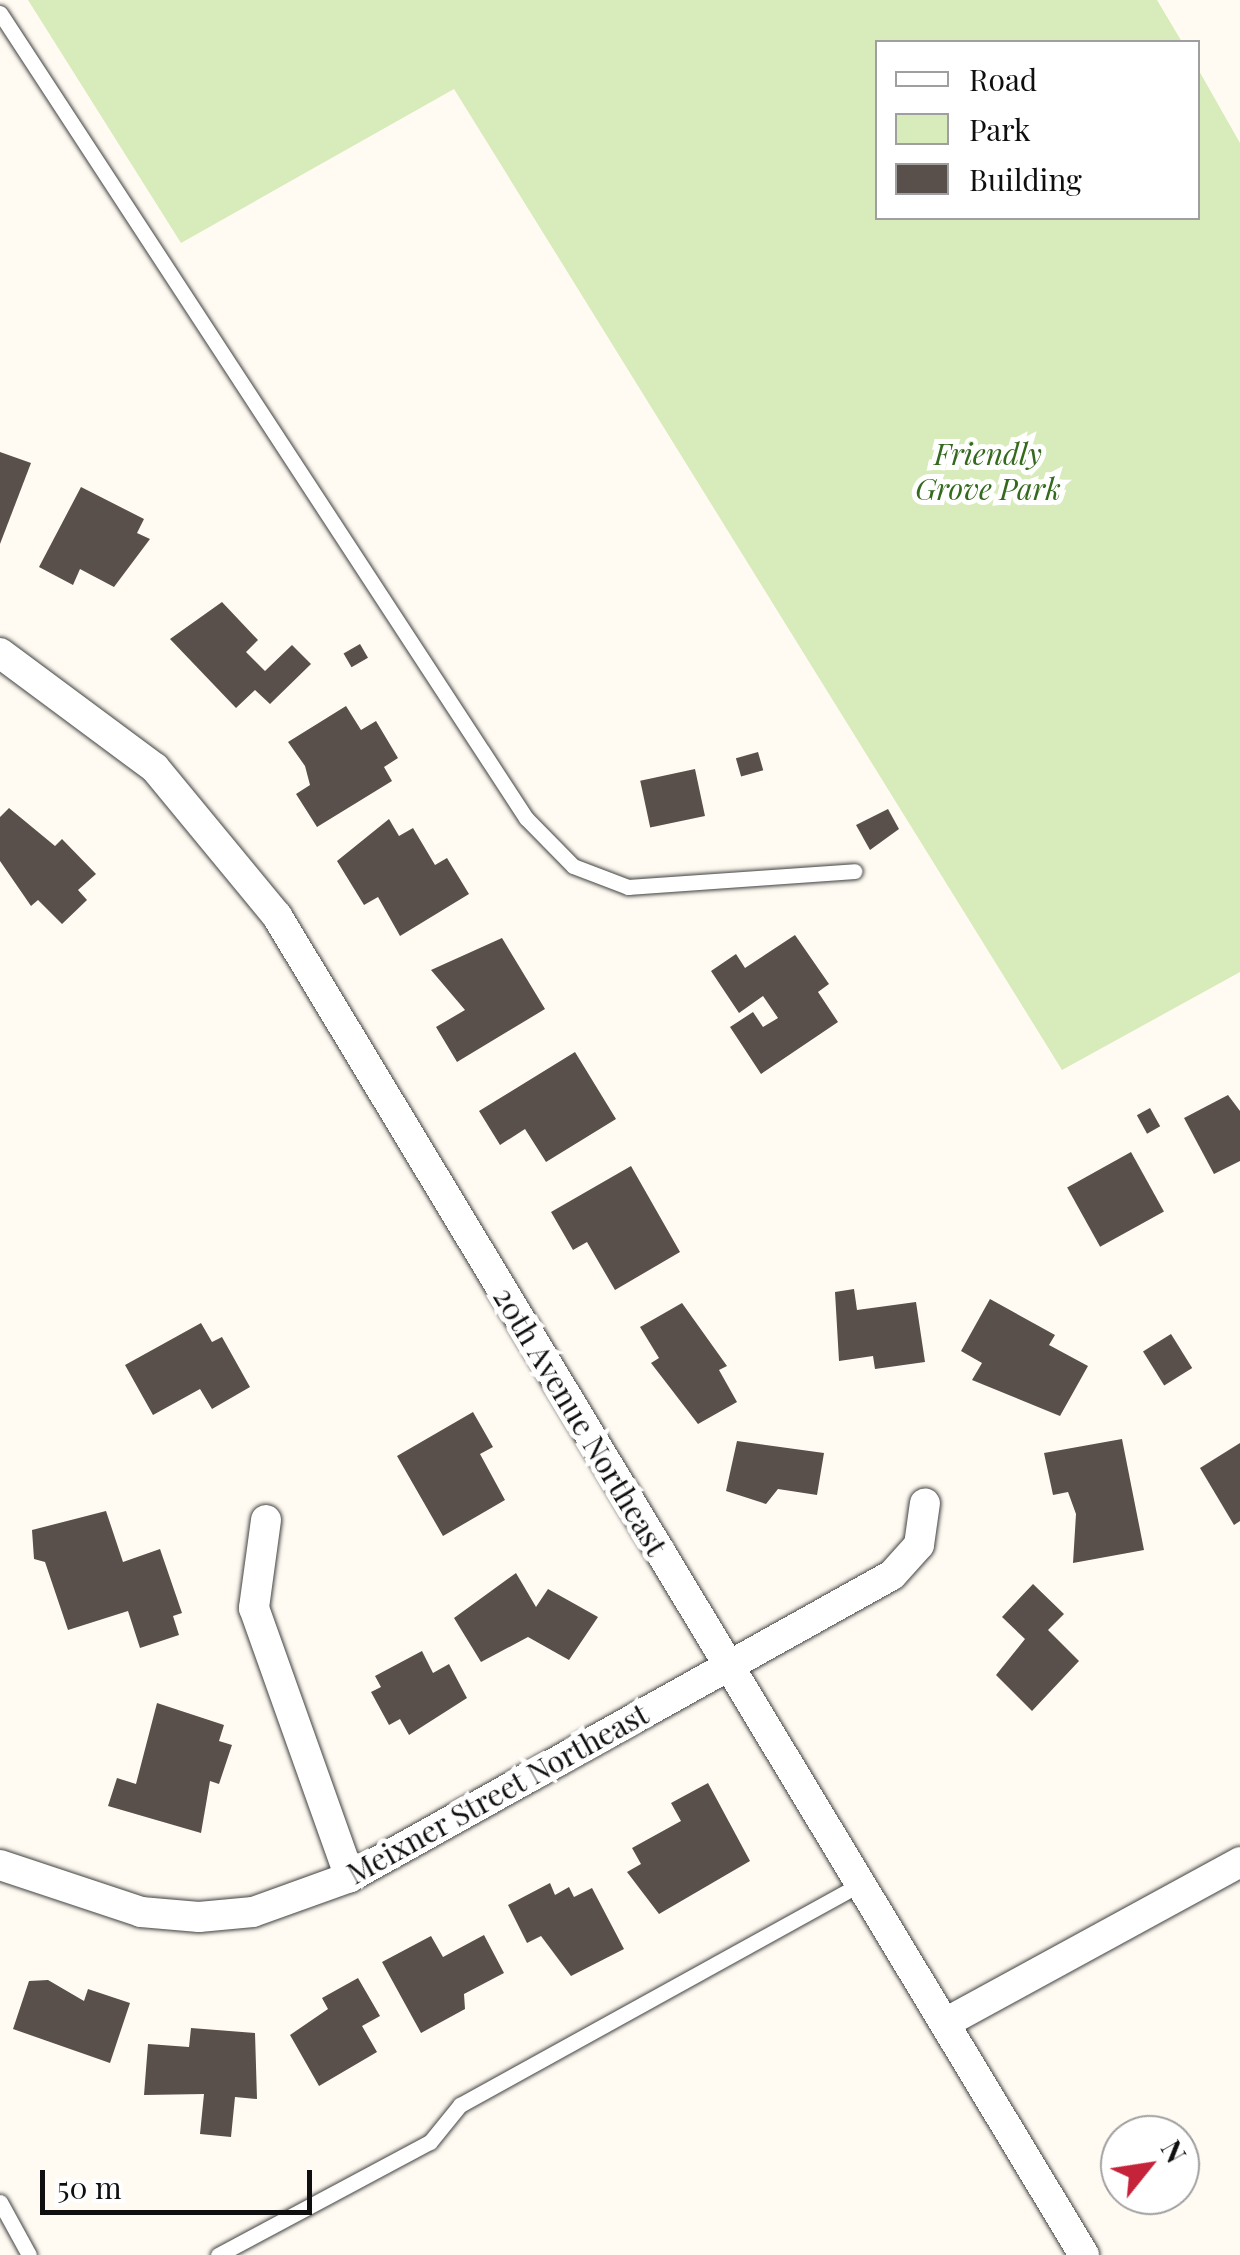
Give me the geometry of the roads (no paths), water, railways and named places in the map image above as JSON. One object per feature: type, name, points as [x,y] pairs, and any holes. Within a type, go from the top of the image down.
[{"type":"street","name":"20th Avenue Northeast","points":[[0,653],[155,768],[277,916],[1084,2255]]},
{"type":"street","name":"Meixner Street Northeast","points":[[0,1865],[141,1912],[199,1916],[253,1912],[350,1877],[892,1575],[919,1545],[925,1503]]},
{"type":"street","points":[[266,1520],[254,1608],[350,1877]]},
{"type":"street","points":[[947,2022],[1240,1862]]},
{"type":"lane","points":[[0,13],[526,818],[572,866],[628,888],[854,871]]},
{"type":"lane","points":[[218,2255],[430,2142],[460,2105],[862,1883]]},
{"type":"lane","points":[[0,2202],[29,2255]]},
{"type":"park label","name":"Friendly Grove Park","points":[[988,470]]}]
